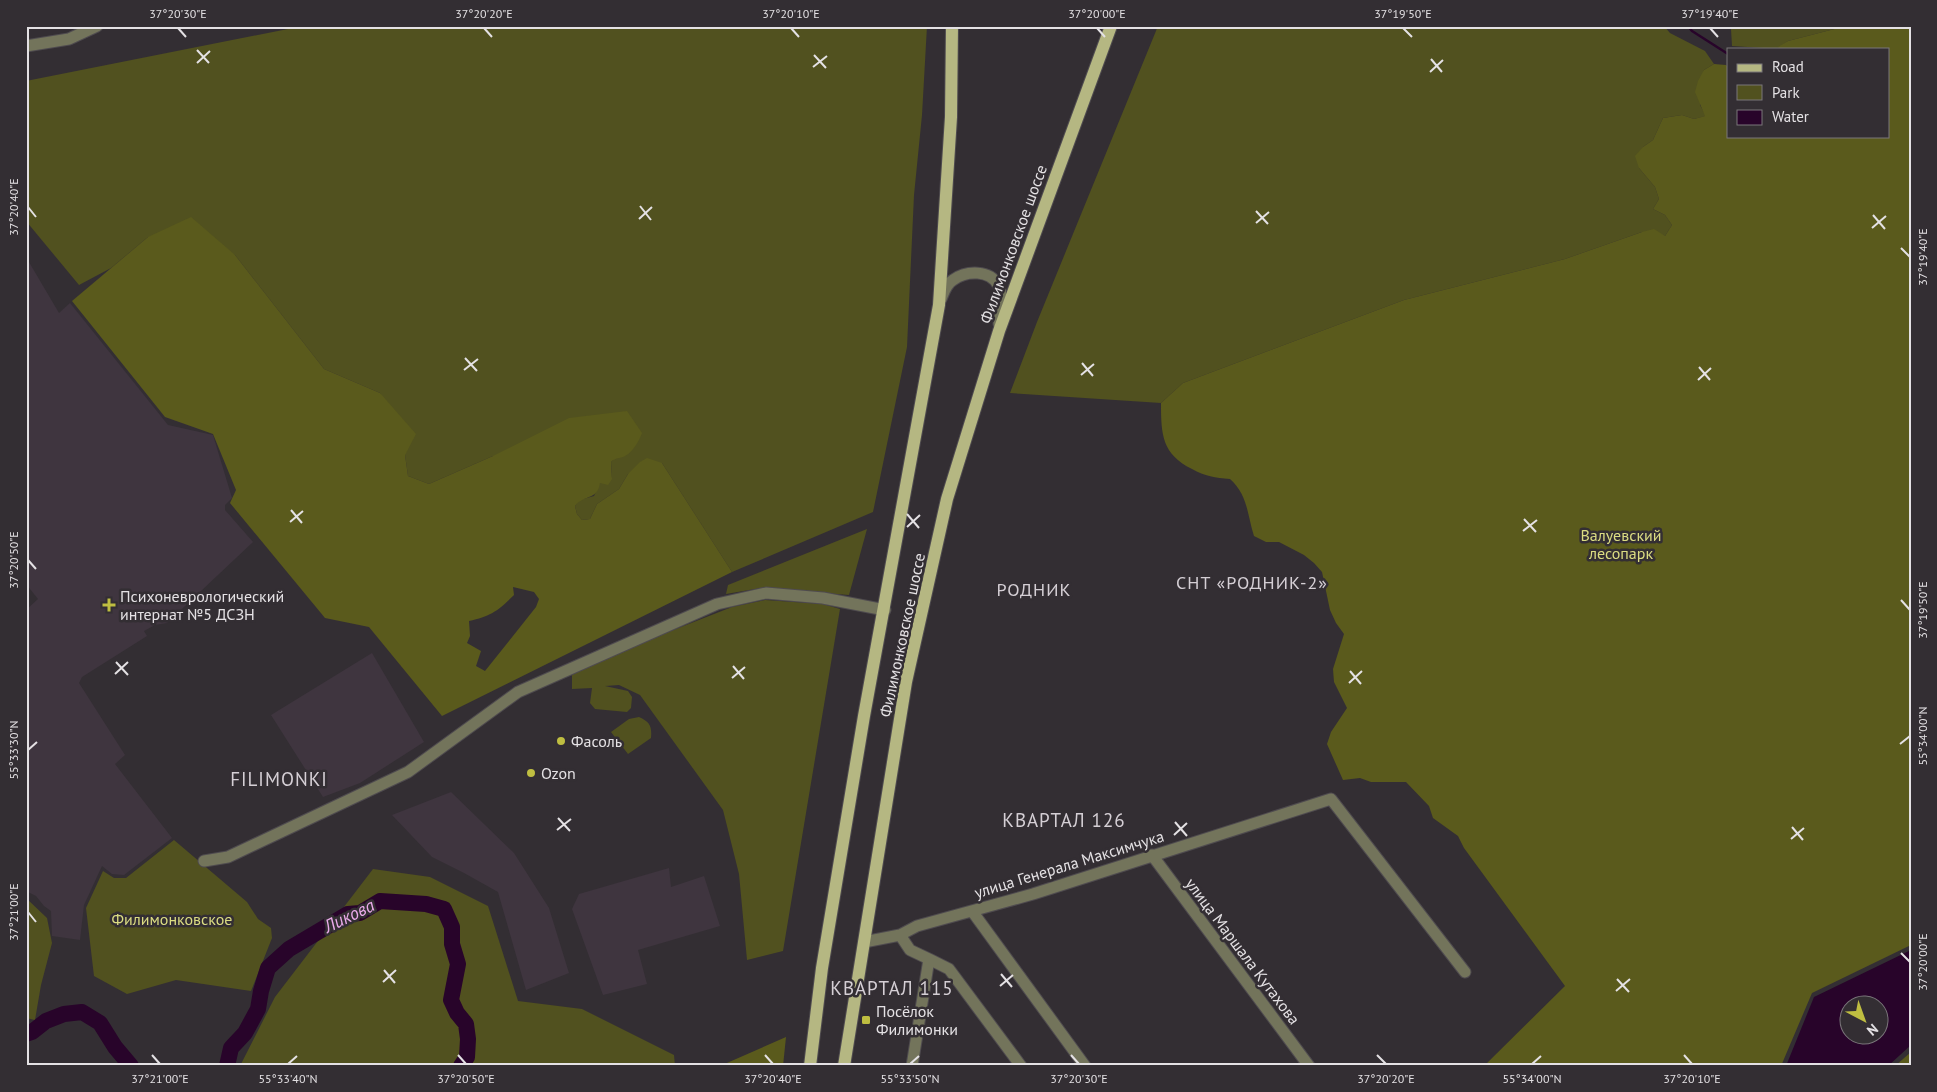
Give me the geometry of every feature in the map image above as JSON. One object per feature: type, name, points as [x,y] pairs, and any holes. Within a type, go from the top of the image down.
[{"type":"main road","name":"Филимонковское шоссе","points":[[810,1066],[822,968],[864,716],[885,610],[939,305],[951,116],[952,26]]},
{"type":"main road","name":"Филимонковское шоссе","points":[[844,1066],[906,682],[947,500],[999,331],[1111,26]]},
{"type":"street","points":[[26,46],[69,39],[97,26]]},
{"type":"street","points":[[939,305],[946,288],[952,280],[965,274],[978,273],[990,276],[998,285],[1002,296],[999,331]]},
{"type":"street","points":[[204,861],[228,857],[408,772],[518,692],[717,604],[766,593],[823,598],[885,610]]},
{"type":"street","name":"улица Генерала Максимчука","points":[[864,942],[900,934],[918,926],[1033,894],[1332,799],[1466,972]]},
{"type":"street","name":"улица Маршала Кутахова","points":[[1152,855],[1309,1066]]},
{"type":"street","points":[[972,911],[1085,1066]]},
{"type":"street","points":[[900,934],[910,950],[949,969],[1020,1066]]},
{"type":"street","points":[[912,1066],[929,959]]},
{"type":"shaded area","name":"Психоневрологический интернат №5 ДСЗН","points":[[26,257],[59,313],[70,303],[168,425],[213,435],[232,498],[225,505],[225,510],[253,542],[167,623],[155,625],[144,631],[147,636],[82,677],[79,683],[125,755],[115,764],[172,838],[124,875],[112,874],[102,866],[84,905],[80,940],[52,936],[51,911],[36,896],[26,891],[26,610],[38,599],[26,584]]},
{"type":"shaded area","points":[[372,653],[424,742],[360,783],[323,797],[271,715]]},
{"type":"shaded area","points":[[451,792],[514,853],[549,908],[569,973],[526,990],[498,892],[432,857],[392,815]]},
{"type":"shaded area","points":[[669,868],[671,887],[704,876],[720,926],[638,950],[647,984],[603,995],[572,909],[579,894]]},
{"type":"green space","points":[[303,26],[927,26],[922,115],[914,195],[907,347],[873,512],[732,572],[662,463],[628,474],[619,489],[597,504],[590,519],[582,520],[577,514],[575,506],[579,500],[594,496],[600,482],[612,478],[611,462],[616,457],[624,457],[493,456],[429,484],[408,476],[405,455],[380,393],[324,369],[235,255],[148,237],[111,268],[79,285],[26,221],[26,81]]},
{"type":"green space","points":[[1158,26],[1664,26],[1670,33],[1705,51],[1714,64],[1704,70],[1700,105],[1706,116],[1694,119],[1682,115],[1663,118],[1653,140],[1643,147],[1639,168],[1655,187],[1659,199],[1653,209],[1665,215],[1672,225],[1665,236],[1642,232],[1565,259],[1404,300],[1183,383],[1161,403],[1010,393],[1037,322]]},
{"type":"green space","points":[[1726,26],[1846,26],[1788,41],[1778,48],[1732,46],[1731,29]]},
{"type":"green space","name":"Валуевский лесопарк","points":[[1846,26],[1911,26],[1911,945],[1812,993],[1781,1066],[1484,1066],[1565,986],[1464,848],[1458,836],[1433,818],[1429,806],[1406,782],[1371,782],[1360,778],[1343,780],[1327,744],[1331,732],[1347,708],[1334,682],[1333,669],[1344,634],[1330,610],[1322,572],[1304,555],[1279,542],[1266,542],[1254,536],[1244,498],[1230,479],[1201,473],[1174,457],[1165,442],[1163,434],[1161,403],[1183,383],[1404,300],[1565,259],[1654,229],[1665,236],[1672,225],[1665,215],[1653,209],[1659,199],[1655,187],[1639,168],[1635,156],[1653,140],[1663,118],[1682,115],[1694,119],[1705,116],[1695,92],[1704,70],[1714,64],[1727,66],[1727,138],[1890,138],[1890,48],[1778,48],[1788,41]]},
{"type":"green space","points":[[191,217],[235,255],[324,369],[380,393],[416,434],[405,455],[408,476],[429,484],[493,456],[569,418],[627,411],[642,433],[628,454],[611,462],[612,479],[608,485],[600,483],[593,495],[575,506],[577,514],[582,520],[590,519],[597,504],[619,489],[628,474],[640,462],[647,458],[662,463],[732,572],[442,716],[369,627],[325,618],[230,503],[236,490],[213,434],[165,417],[72,301],[148,237]],"holes":[[[513,587],[534,592],[539,599],[536,607],[485,671],[476,666],[481,651],[467,643],[470,636],[469,621],[489,615],[499,609],[514,595]]]},
{"type":"green space","points":[[867,529],[849,595],[761,588],[726,594],[728,585]]},
{"type":"green space","points":[[765,600],[823,604],[840,609],[783,951],[747,960],[739,874],[723,810],[640,695],[619,685],[605,686],[628,691],[632,697],[631,708],[627,712],[595,709],[590,703],[592,688],[572,689],[572,675],[602,658],[732,607]]},
{"type":"green space","points":[[639,717],[650,725],[651,738],[628,754],[611,732],[629,719]]},
{"type":"green space","name":"Филимонковское","points":[[174,840],[247,902],[258,919],[271,928],[272,938],[251,991],[176,980],[127,994],[94,976],[86,908],[103,871],[114,878],[126,878]]},
{"type":"green space","points":[[373,869],[430,877],[488,906],[518,1001],[582,1009],[674,1055],[675,1066],[240,1066],[275,997]]},
{"type":"green space","points":[[26,898],[47,918],[52,943],[41,985],[35,1020],[26,1018]]},
{"type":"green space","points":[[786,1037],[783,1066],[720,1066]]},
{"type":"green space","points":[[1911,1052],[1911,1066],[1895,1066]]},
{"type":"water","points":[[1911,950],[1911,1045],[1888,1066],[1786,1066],[1814,997]]},
{"type":"waterway","points":[[1688,26],[1692,31],[1727,53]]},
{"type":"waterway","name":"Ликова","points":[[227,1066],[231,1048],[245,1033],[258,1009],[268,968],[289,949],[348,914],[360,913],[380,901],[426,904],[444,909],[452,927],[452,944],[458,964],[451,1000],[457,1013],[466,1024],[468,1039],[467,1057],[461,1066]]},
{"type":"waterway","name":"Ликова","points":[[26,1034],[32,1032],[46,1021],[64,1014],[82,1012],[100,1023],[115,1047],[131,1066]]},
{"type":"place","name":"Психоневрологический интернат №5 ДСЗН","points":[[109,605]]},
{"type":"place","name":"Фасоль","points":[[561,741]]},
{"type":"place","name":"Ozon","points":[[531,773]]},
{"type":"place","name":"Посёлок Филимонки","points":[[866,1020]]},
{"type":"district","name":"СНТ «РОДНИК-2»","points":[[1252,583]]},
{"type":"district","name":"РОДНИК","points":[[1034,590]]},
{"type":"district","name":"FILIMONKI","points":[[279,779]]},
{"type":"district","name":"КВАРТАЛ 126","points":[[1064,820]]},
{"type":"district","name":"КВАРТАЛ 115","points":[[892,988]]}]
